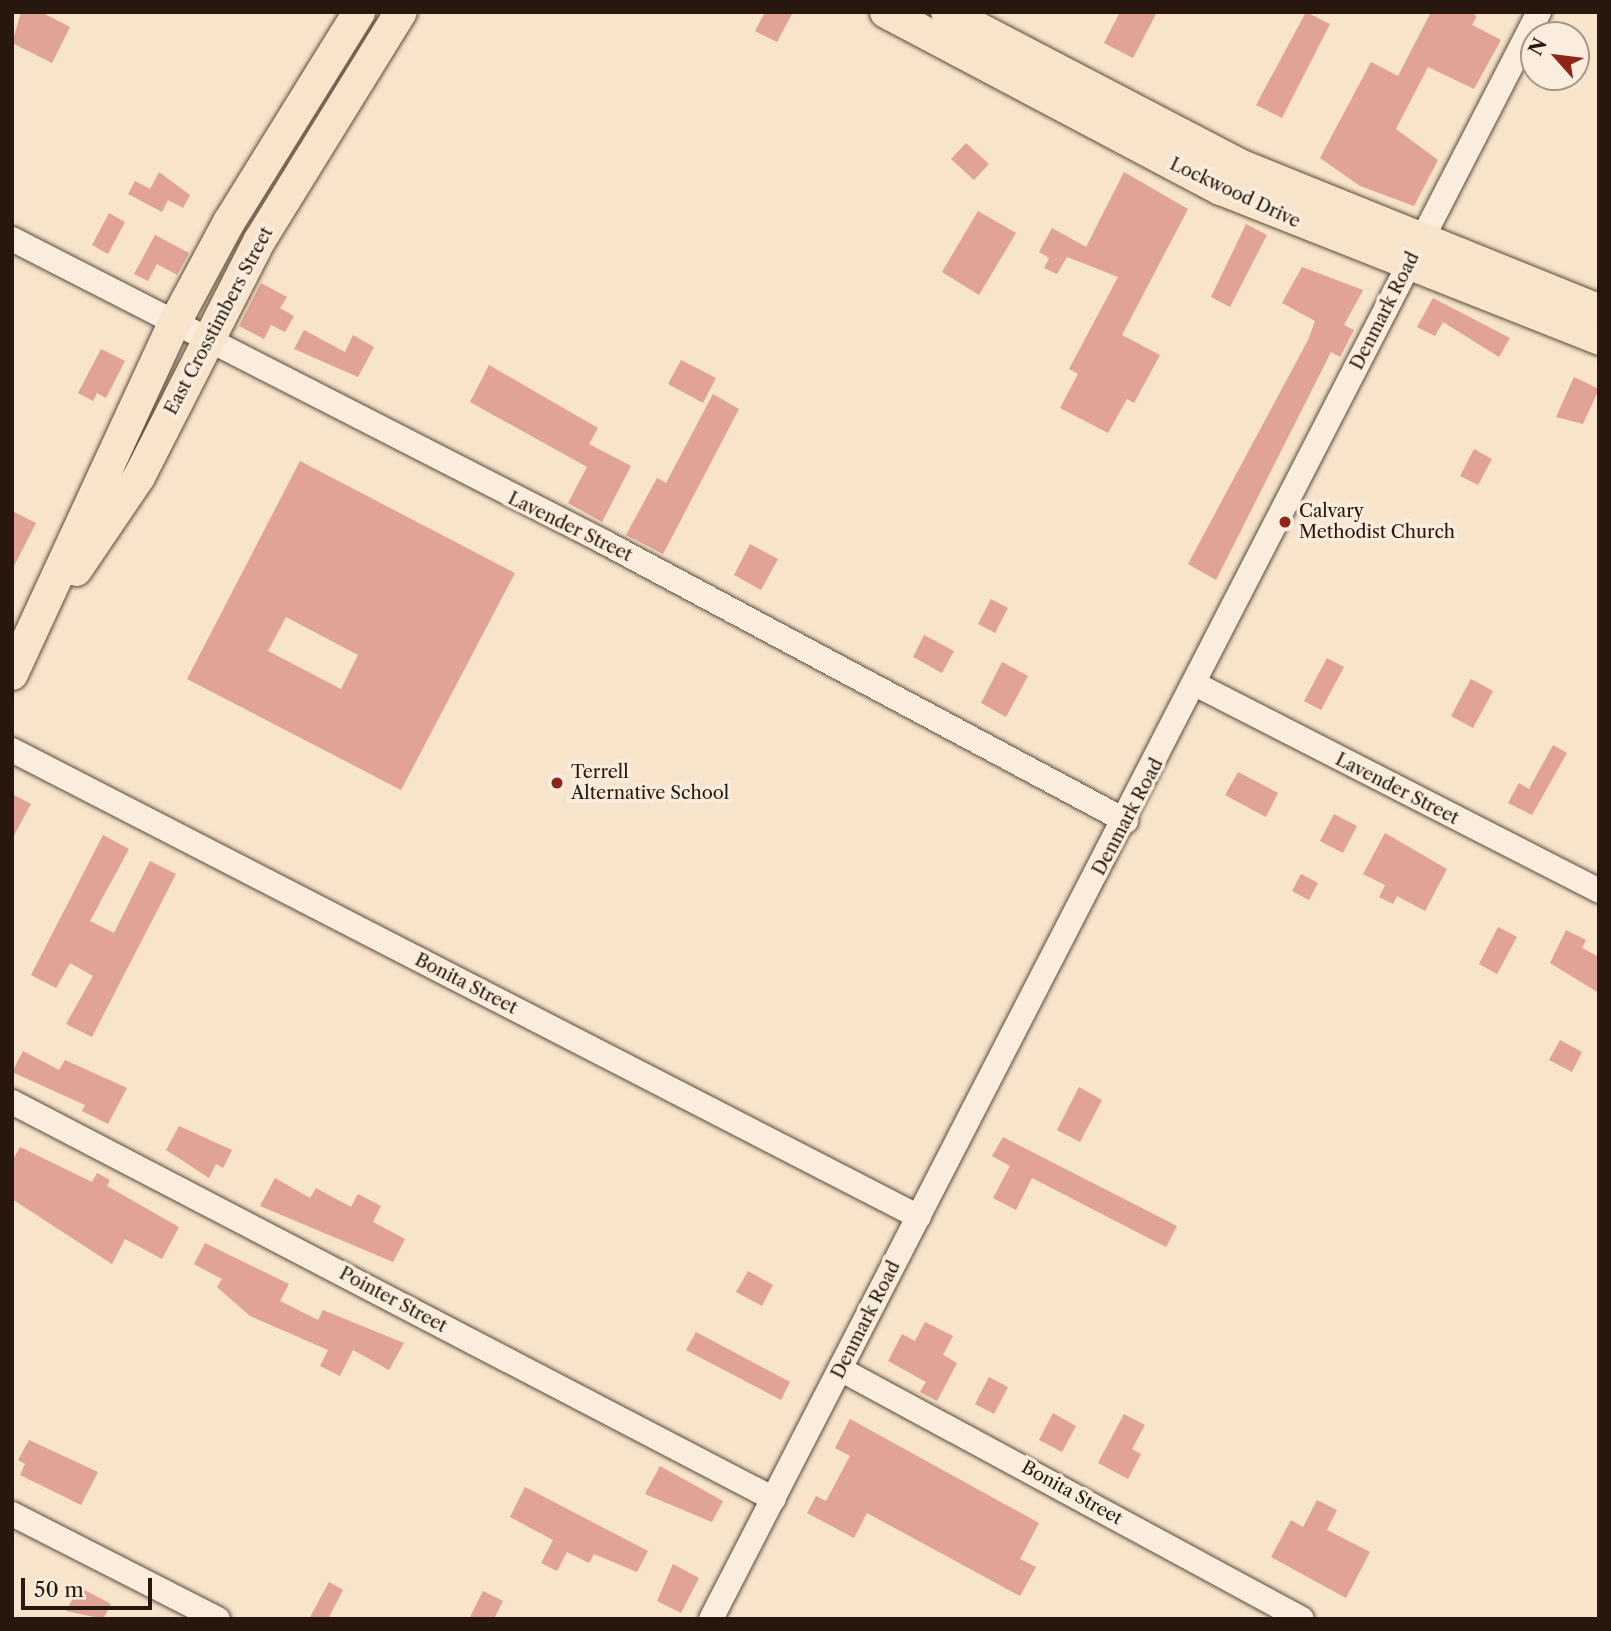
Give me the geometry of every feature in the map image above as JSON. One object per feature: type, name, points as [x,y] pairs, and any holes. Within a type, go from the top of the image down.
[{"type":"main road","name":"East Crosstimbers Street","points":[[37,628],[107,460],[174,324],[229,222],[359,12]]},
{"type":"main road","name":"East Crosstimbers Street","points":[[12,674],[37,628],[139,477],[206,341],[401,12]]},
{"type":"main road","name":"Lockwood Drive","points":[[886,12],[1155,138]]},
{"type":"main road","name":"Lockwood Drive","points":[[947,12],[1311,229],[1416,248],[1599,310]]},
{"type":"main road","points":[[333,55],[362,78]]},
{"type":"main road","name":"Lockwood Drive","points":[[1416,248],[1599,339]]},
{"type":"street","name":"Denmark Road","points":[[711,1619],[1197,685],[1416,248],[1539,12]]},
{"type":"street","name":"Lavender Street","points":[[12,239],[206,341],[604,542],[1126,821]]},
{"type":"street","name":"Lavender Street","points":[[1197,685],[1599,891]]},
{"type":"street","name":"Bonita Street","points":[[12,750],[919,1217]]},
{"type":"street","name":"Pointer Street","points":[[12,1102],[774,1499]]},
{"type":"street","name":"Bonita Street","points":[[841,1368],[1302,1619]]},
{"type":"street","points":[[12,1514],[218,1619]]},
{"type":"building","points":[[21,12],[41,12],[70,27],[52,63],[12,43]]},
{"type":"building","points":[[765,12],[793,12],[777,42],[755,31]]},
{"type":"building","points":[[1120,12],[1157,12],[1133,58],[1104,43]]},
{"type":"building","points":[[1306,12],[1330,24],[1282,118],[1256,105]]},
{"type":"building","points":[[1431,12],[1469,12],[1477,16],[1472,25],[1501,40],[1474,89],[1428,67],[1396,129],[1438,160],[1414,206],[1360,186],[1320,158],[1371,62],[1398,76]]},
{"type":"building","points":[[966,143],[989,164],[974,180],[951,159]]},
{"type":"building","points":[[159,172],[190,195],[183,208],[168,200],[162,212],[128,194],[135,181],[150,189]]},
{"type":"building","points":[[1124,172],[1188,209],[1122,335],[1160,355],[1134,403],[1127,399],[1108,433],[1060,408],[1078,374],[1069,369],[1118,277],[1067,257],[1057,274],[1044,268],[1049,258],[1039,252],[1052,228],[1086,247]]},
{"type":"building","points":[[978,211],[1016,233],[979,295],[942,272]]},
{"type":"building","points":[[109,213],[125,222],[108,254],[92,245]]},
{"type":"building","points":[[1246,224],[1267,235],[1230,307],[1211,297]]},
{"type":"building","points":[[155,235],[189,253],[177,275],[157,264],[148,281],[134,274]]},
{"type":"building","points":[[1302,267],[1363,290],[1344,325],[1354,330],[1340,357],[1331,352],[1216,580],[1188,564],[1308,340],[1315,321],[1282,303]]},
{"type":"building","points":[[261,283],[287,297],[280,308],[294,316],[285,332],[271,325],[264,339],[239,326]]},
{"type":"building","points":[[1433,298],[1510,338],[1499,357],[1443,322],[1435,336],[1417,327]]},
{"type":"building","points":[[304,330],[345,352],[353,335],[374,347],[358,377],[294,349]]},
{"type":"building","points":[[101,349],[125,361],[106,398],[97,393],[93,401],[78,393]]},
{"type":"building","points":[[681,360],[716,378],[703,403],[668,384]]},
{"type":"building","points":[[489,365],[598,428],[589,444],[631,466],[602,522],[568,503],[587,467],[470,402]]},
{"type":"building","points":[[1574,377],[1599,389],[1583,424],[1556,417]]},
{"type":"building","points":[[713,394],[739,409],[663,554],[626,535],[657,478],[666,483]]},
{"type":"building","points":[[1474,449],[1492,459],[1478,485],[1460,476]]},
{"type":"building","points":[[300,461],[515,573],[401,790],[187,679]],"holes":[[[286,617],[358,655],[341,689],[268,651]]]},
{"type":"building","points":[[12,511],[36,523],[12,570]]},
{"type":"building","points":[[750,544],[778,559],[761,590],[734,575]]},
{"type":"building","points":[[991,599],[1008,608],[995,633],[978,624]]},
{"type":"building","points":[[924,635],[954,651],[942,673],[913,657]]},
{"type":"building","points":[[1327,658],[1344,667],[1321,710],[1304,701]]},
{"type":"building","points":[[1002,662],[1028,676],[1006,717],[981,703]]},
{"type":"building","points":[[1471,679],[1493,691],[1473,728],[1451,716]]},
{"type":"building","points":[[1553,745],[1567,753],[1532,815],[1508,803],[1519,783],[1529,789]]},
{"type":"building","points":[[1238,772],[1278,793],[1266,817],[1225,795]]},
{"type":"building","points":[[12,794],[31,804],[12,839]]},
{"type":"building","points":[[1334,814],[1357,826],[1343,853],[1320,841]]},
{"type":"building","points":[[1385,833],[1447,869],[1425,911],[1397,896],[1393,904],[1379,897],[1385,885],[1363,874]]},
{"type":"building","points":[[103,835],[129,849],[90,921],[114,933],[150,861],[176,874],[92,1037],[66,1024],[93,976],[70,963],[56,988],[31,975]]},
{"type":"building","points":[[1301,874],[1318,883],[1309,900],[1292,891]]},
{"type":"building","points":[[1498,927],[1517,937],[1497,974],[1479,964]]},
{"type":"building","points":[[1566,930],[1586,940],[1582,948],[1599,957],[1599,993],[1550,963]]},
{"type":"building","points":[[1560,1040],[1582,1052],[1572,1072],[1549,1060]]},
{"type":"building","points":[[23,1051],[59,1070],[65,1060],[127,1088],[108,1124],[82,1111],[85,1105],[12,1072]]},
{"type":"building","points":[[1079,1087],[1102,1100],[1080,1142],[1057,1130]]},
{"type":"building","points":[[179,1126],[232,1150],[223,1168],[216,1164],[209,1178],[166,1150]]},
{"type":"building","points":[[1003,1137],[1177,1226],[1166,1247],[1032,1178],[1016,1210],[993,1198],[1010,1166],[992,1156]]},
{"type":"building","points":[[20,1147],[92,1182],[97,1173],[110,1180],[107,1186],[179,1227],[162,1259],[125,1239],[112,1264],[12,1199],[12,1161]]},
{"type":"building","points":[[275,1178],[310,1198],[316,1188],[351,1207],[358,1194],[381,1206],[373,1222],[405,1239],[393,1262],[260,1206]]},
{"type":"building","points":[[205,1243],[289,1284],[280,1301],[318,1320],[323,1310],[404,1343],[389,1370],[353,1350],[340,1376],[320,1366],[328,1350],[250,1316],[217,1287],[222,1279],[194,1264]]},
{"type":"building","points":[[748,1271],[773,1285],[762,1306],[736,1292]]},
{"type":"building","points":[[925,1322],[953,1336],[943,1355],[957,1363],[937,1401],[920,1392],[926,1382],[888,1361],[902,1334],[915,1341]]},
{"type":"building","points":[[696,1332],[790,1382],[781,1400],[686,1350]]},
{"type":"building","points":[[989,1377],[1008,1387],[994,1414],[975,1404]]},
{"type":"building","points":[[1053,1413],[1076,1426],[1062,1452],[1039,1440]]},
{"type":"building","points":[[1124,1414],[1145,1425],[1132,1449],[1141,1454],[1128,1479],[1098,1463]]},
{"type":"building","points":[[850,1419],[1039,1523],[1020,1559],[1036,1567],[1020,1596],[867,1513],[854,1538],[807,1513],[816,1496],[826,1501],[850,1456],[835,1448]]},
{"type":"building","points":[[29,1440],[98,1472],[81,1505],[20,1475],[25,1464],[18,1460]]},
{"type":"building","points":[[660,1466],[723,1501],[712,1522],[645,1494]]},
{"type":"building","points":[[525,1487],[648,1551],[637,1572],[594,1554],[589,1563],[567,1552],[557,1571],[541,1563],[553,1540],[510,1517]]},
{"type":"building","points":[[1317,1500],[1337,1510],[1327,1530],[1370,1552],[1346,1598],[1271,1557],[1291,1520],[1303,1527]]},
{"type":"building","points":[[673,1564],[699,1578],[681,1613],[657,1601]]},
{"type":"building","points":[[329,1582],[343,1590],[328,1619],[309,1619]]},
{"type":"building","points":[[79,1587],[111,1604],[103,1619],[66,1611]]},
{"type":"building","points":[[483,1591],[503,1601],[494,1619],[469,1619]]},
{"type":"place","name":"Calvary Methodist Church","points":[[1285,522]]},
{"type":"place","name":"Terrell Alternative School","points":[[557,783]]}]
